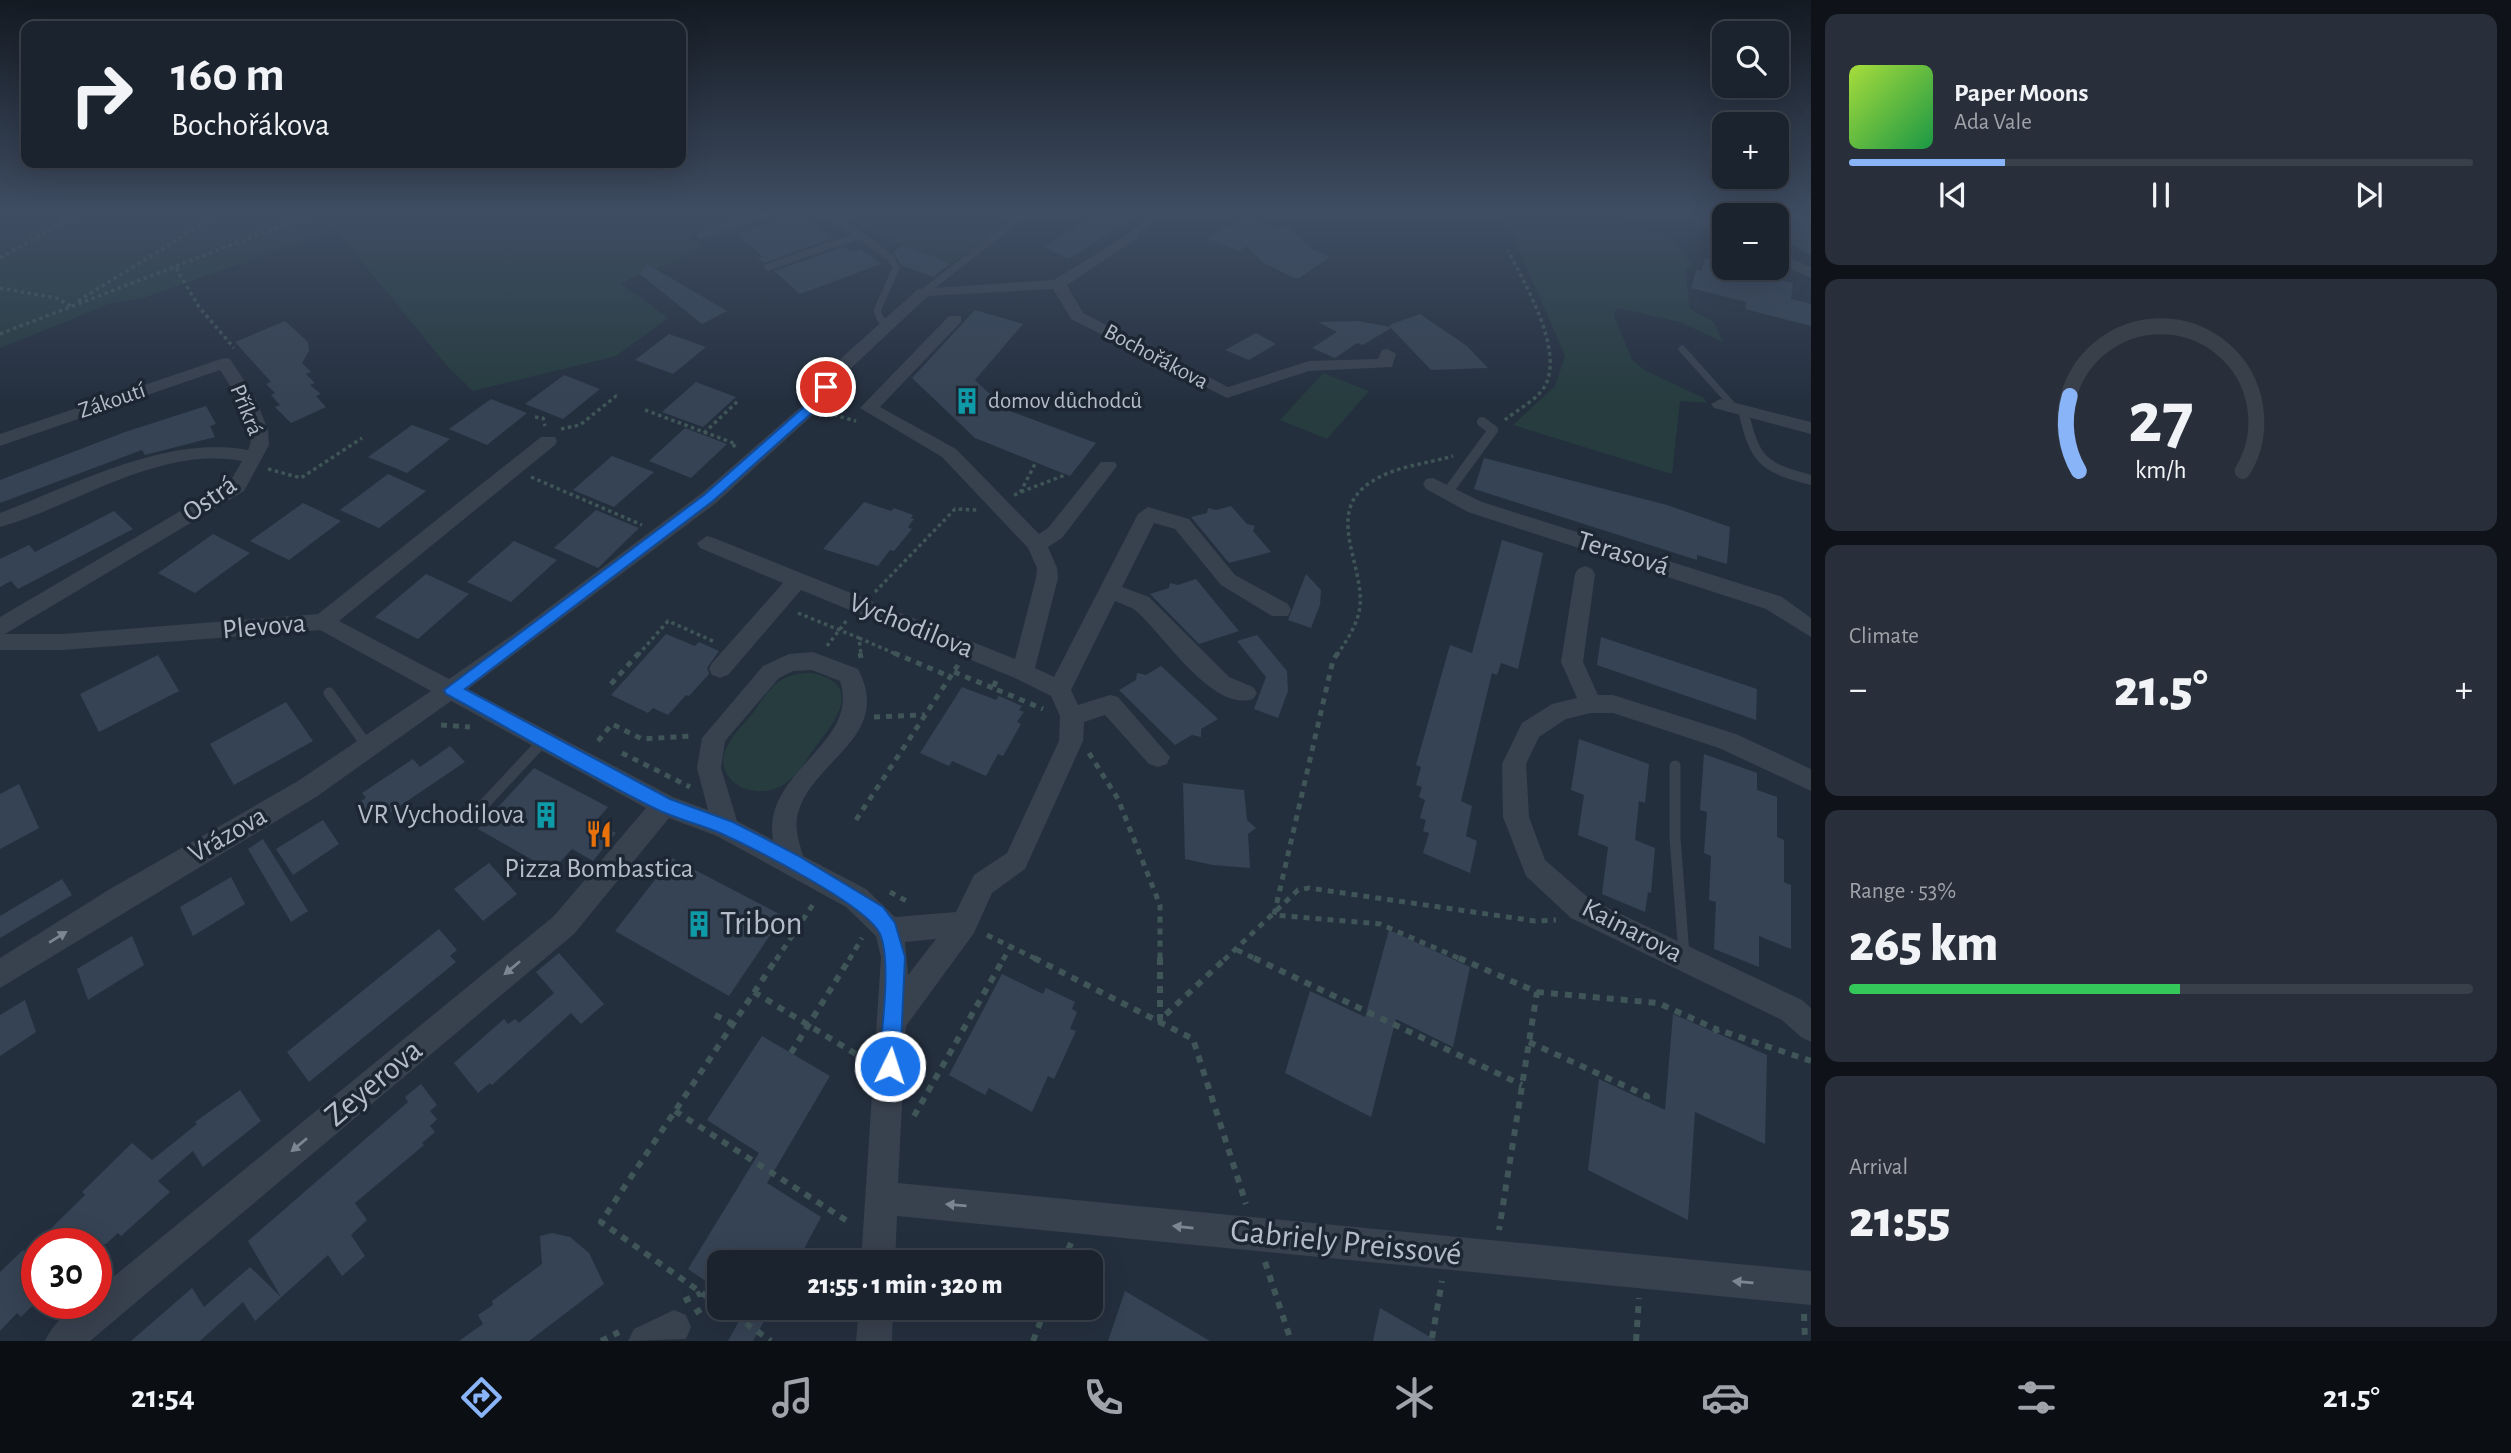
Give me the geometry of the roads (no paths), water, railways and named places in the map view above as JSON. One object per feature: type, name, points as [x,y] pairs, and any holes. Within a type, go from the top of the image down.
[{"type":"street","points":[[452,690],[662,535],[810,408],[843,366],[924,292],[1058,284],[1068,278]]},
{"type":"street","name":"Bochořákova","points":[[1058,284],[1077,316],[1227,393],[1295,368],[1323,364],[1367,367],[1386,363],[1388,354]]},
{"type":"street","points":[[955,318],[869,408],[949,453],[1037,545],[1047,568],[1047,578],[1014,668]]},
{"type":"street","name":"Zákoutí","points":[[0,440],[224,363]]},
{"type":"street","name":"Příkrá","points":[[224,363],[246,397],[259,430],[260,445],[251,465]]},
{"type":"street","points":[[1733,407],[1811,428]]},
{"type":"street","name":"Plevova","points":[[0,642],[63,642],[323,622],[548,440]]},
{"type":"street","name":"Ostrá","points":[[0,520],[150,463],[197,452],[221,450],[251,465],[237,486],[0,627]]},
{"type":"street","points":[[1037,545],[1055,533],[1108,466]]},
{"type":"street","name":"Terasová","points":[[1440,489],[1475,507],[1751,594],[1774,603],[1811,629]]},
{"type":"street","points":[[892,1019],[964,924],[984,884],[1016,861],[1066,724],[1059,690],[1148,514],[1182,524],[1228,580],[1280,610]]},
{"type":"street","name":"Vychodilova","points":[[707,543],[1014,668],[1059,690]]},
{"type":"street","points":[[1585,574],[1572,663],[1591,704]]},
{"type":"street","points":[[720,669],[799,580]]},
{"type":"street","points":[[1111,591],[1141,603],[1191,656],[1221,683],[1245,693]]},
{"type":"street","points":[[323,622],[664,805],[726,828],[883,911],[964,924]]},
{"type":"street","points":[[726,828],[709,768],[714,738],[757,686],[771,672],[789,663],[813,661],[850,675],[859,691],[856,715],[787,807],[783,832],[791,861]]},
{"type":"street","name":"Vrázova","points":[[0,974],[120,898],[307,789],[452,690]]},
{"type":"street","points":[[1066,724],[1110,704],[1158,757]]},
{"type":"street","name":"Kainarova","points":[[1811,781],[1727,741],[1613,704],[1591,704],[1560,711],[1530,730],[1514,764],[1516,817],[1535,868],[1581,909],[1792,1010],[1811,1027]]},
{"type":"street","name":"Zeyerova","points":[[63,1341],[564,925],[664,805]]},
{"type":"street","points":[[879,1250],[895,957],[883,911]]},
{"type":"street","name":"Gabriely Preissové","points":[[881,1198],[1494,1258],[1808,1301]]},
{"type":"street","points":[[874,1341],[875,1320]]},
{"type":"lane","points":[[887,323],[881,320],[877,311],[892,278]]},
{"type":"lane","points":[[924,292],[943,278]]},
{"type":"lane","points":[[1682,349],[1733,407],[1759,462],[1770,469],[1811,480]]},
{"type":"lane","points":[[1440,489],[1493,429],[1482,422]]},
{"type":"lane","points":[[328,693],[368,747]]},
{"type":"lane","points":[[475,814],[544,740]]},
{"type":"lane","points":[[1675,766],[1675,838],[1685,958]]},
{"type":"place","name":"domov důchodců","points":[[967,401]]},
{"type":"place","name":"VR Vychodilova","points":[[546,815]]},
{"type":"place","name":"Pizza Bombastica","points":[[599,834]]},
{"type":"place","name":"Tribon","points":[[699,924]]}]
